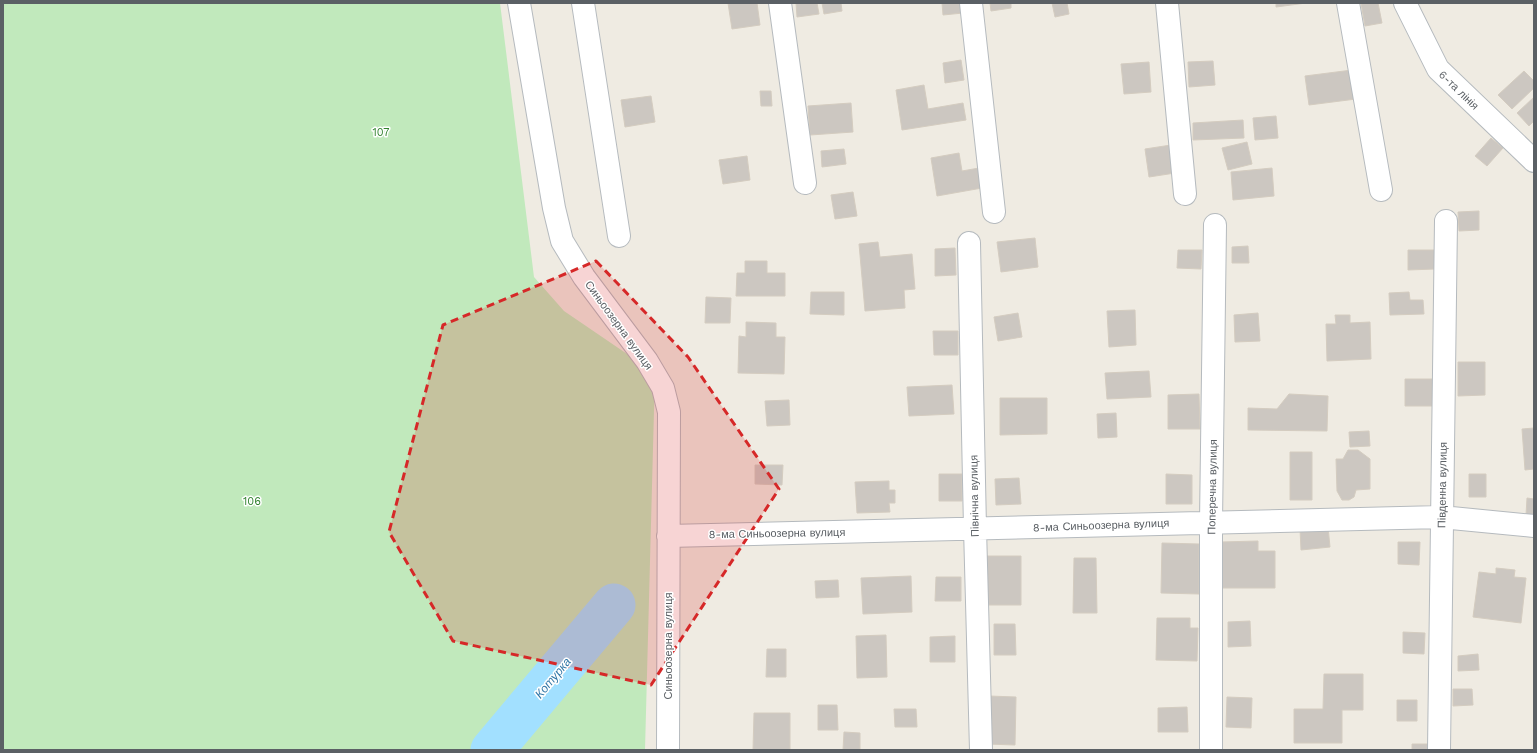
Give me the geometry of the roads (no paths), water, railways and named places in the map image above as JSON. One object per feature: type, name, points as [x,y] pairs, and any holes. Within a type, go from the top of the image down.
[{"type":"street","name":"Синьоозерна вулиця","points":[[519,3],[554,208],[562,241],[584,277],[647,361],[663,388],[669,412],[668,750]]},
{"type":"street","points":[[583,3],[620,236]]},
{"type":"street","points":[[780,3],[805,183]]},
{"type":"street","points":[[971,3],[994,212]]},
{"type":"street","points":[[1167,3],[1185,194]]},
{"type":"street","points":[[1348,3],[1381,190]]},
{"type":"street","name":"6-та лінія","points":[[1405,3],[1438,70],[1534,161]]},
{"type":"street","name":"Південна вулиця","points":[[1439,750],[1446,221]]},
{"type":"street","name":"Поперечна вулиця","points":[[1211,750],[1211,522],[1215,225]]},
{"type":"street","name":"Північна вулиця","points":[[969,242],[981,750]]},
{"type":"street","name":"8-ма Синьоозерна вулиця","points":[[668,536],[1441,517],[1534,526]]},
{"type":"waterway","name":"Котурка","points":[[492,750],[614,605]]},
{"type":"park label","name":"107","points":[[381,132]]},
{"type":"park label","name":"106","points":[[252,501]]}]
